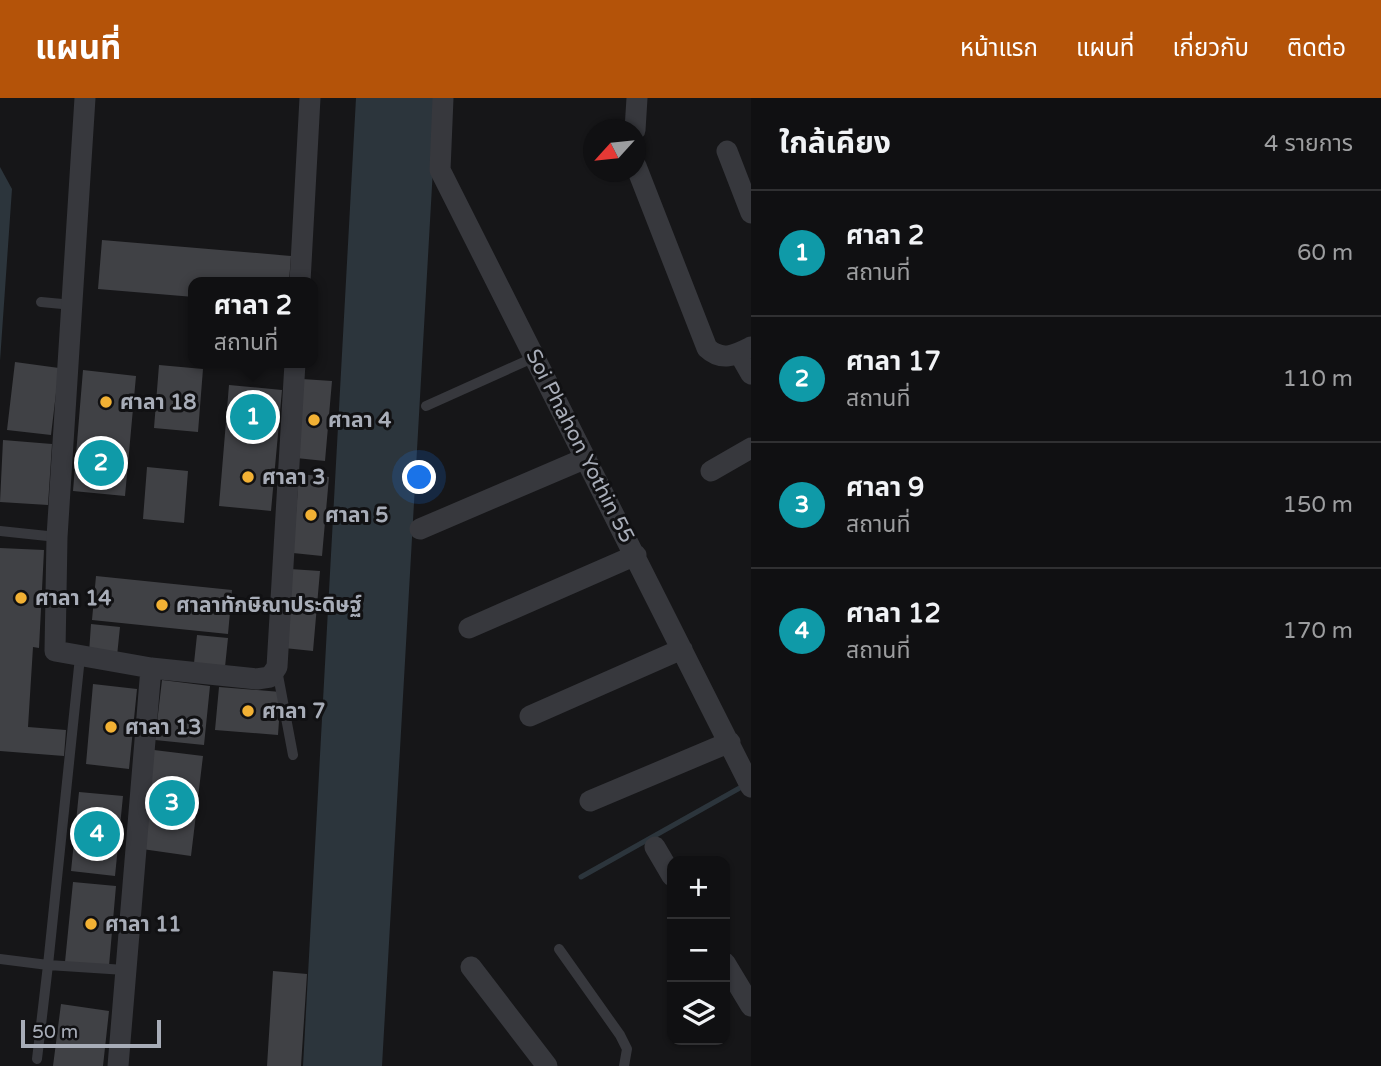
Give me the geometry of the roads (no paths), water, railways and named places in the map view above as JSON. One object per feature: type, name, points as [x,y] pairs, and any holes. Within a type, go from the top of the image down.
[{"type":"street","points":[[85,98],[57,537],[53,641],[55,651],[151,668],[257,679],[270,677],[277,667],[295,368]]},
{"type":"street","points":[[300,277],[310,98]]},
{"type":"street","name":"Soi Phahon Yothin 55","points":[[443,98],[440,170],[750,784]]},
{"type":"street","points":[[636,119],[638,98]]},
{"type":"street","points":[[727,150],[751,214]]},
{"type":"street","points":[[641,182],[707,348],[720,356],[745,350],[751,374]]},
{"type":"street","points":[[711,471],[751,448]]},
{"type":"street","points":[[420,529],[586,458]]},
{"type":"street","points":[[469,628],[636,555]]},
{"type":"street","points":[[530,716],[682,649]]},
{"type":"street","points":[[118,1066],[151,668]]},
{"type":"street","points":[[590,801],[730,742]]},
{"type":"street","points":[[655,847],[667,867]]},
{"type":"street","points":[[471,967],[547,1066]]},
{"type":"street","points":[[730,971],[751,1006]]},
{"type":"lane","points":[[41,302],[73,305]]},
{"type":"lane","points":[[426,406],[535,357]]},
{"type":"lane","points":[[0,531],[57,537]]},
{"type":"lane","points":[[37,1059],[80,657]]},
{"type":"lane","points":[[277,667],[293,755]]},
{"type":"lane","points":[[559,949],[620,1035],[627,1049],[624,1066]]},
{"type":"lane","points":[[0,959],[125,970]]},
{"type":"waterway","points":[[581,877],[745,785]]},
{"type":"place","name":"ศาลา 18","points":[[106,402]]},
{"type":"place","name":"ศาลา 2","points":[[253,417]]},
{"type":"place","name":"ศาลา 4","points":[[314,420]]},
{"type":"place","name":"ศาลา 17","points":[[101,463]]},
{"type":"place","name":"ศาลา 3","points":[[248,477]]},
{"type":"place","name":"ศาลา 5","points":[[311,515]]},
{"type":"place","name":"ศาลา 14","points":[[21,598]]},
{"type":"place","name":"ศาลาทักษิณาประดิษฐ์","points":[[162,605]]},
{"type":"place","name":"ศาลา 7","points":[[248,711]]},
{"type":"place","name":"ศาลา 13","points":[[111,727]]},
{"type":"place","name":"ศาลา 9","points":[[172,803]]},
{"type":"place","name":"ศาลา 12","points":[[97,834]]},
{"type":"place","name":"ศาลา 11","points":[[91,924]]}]
